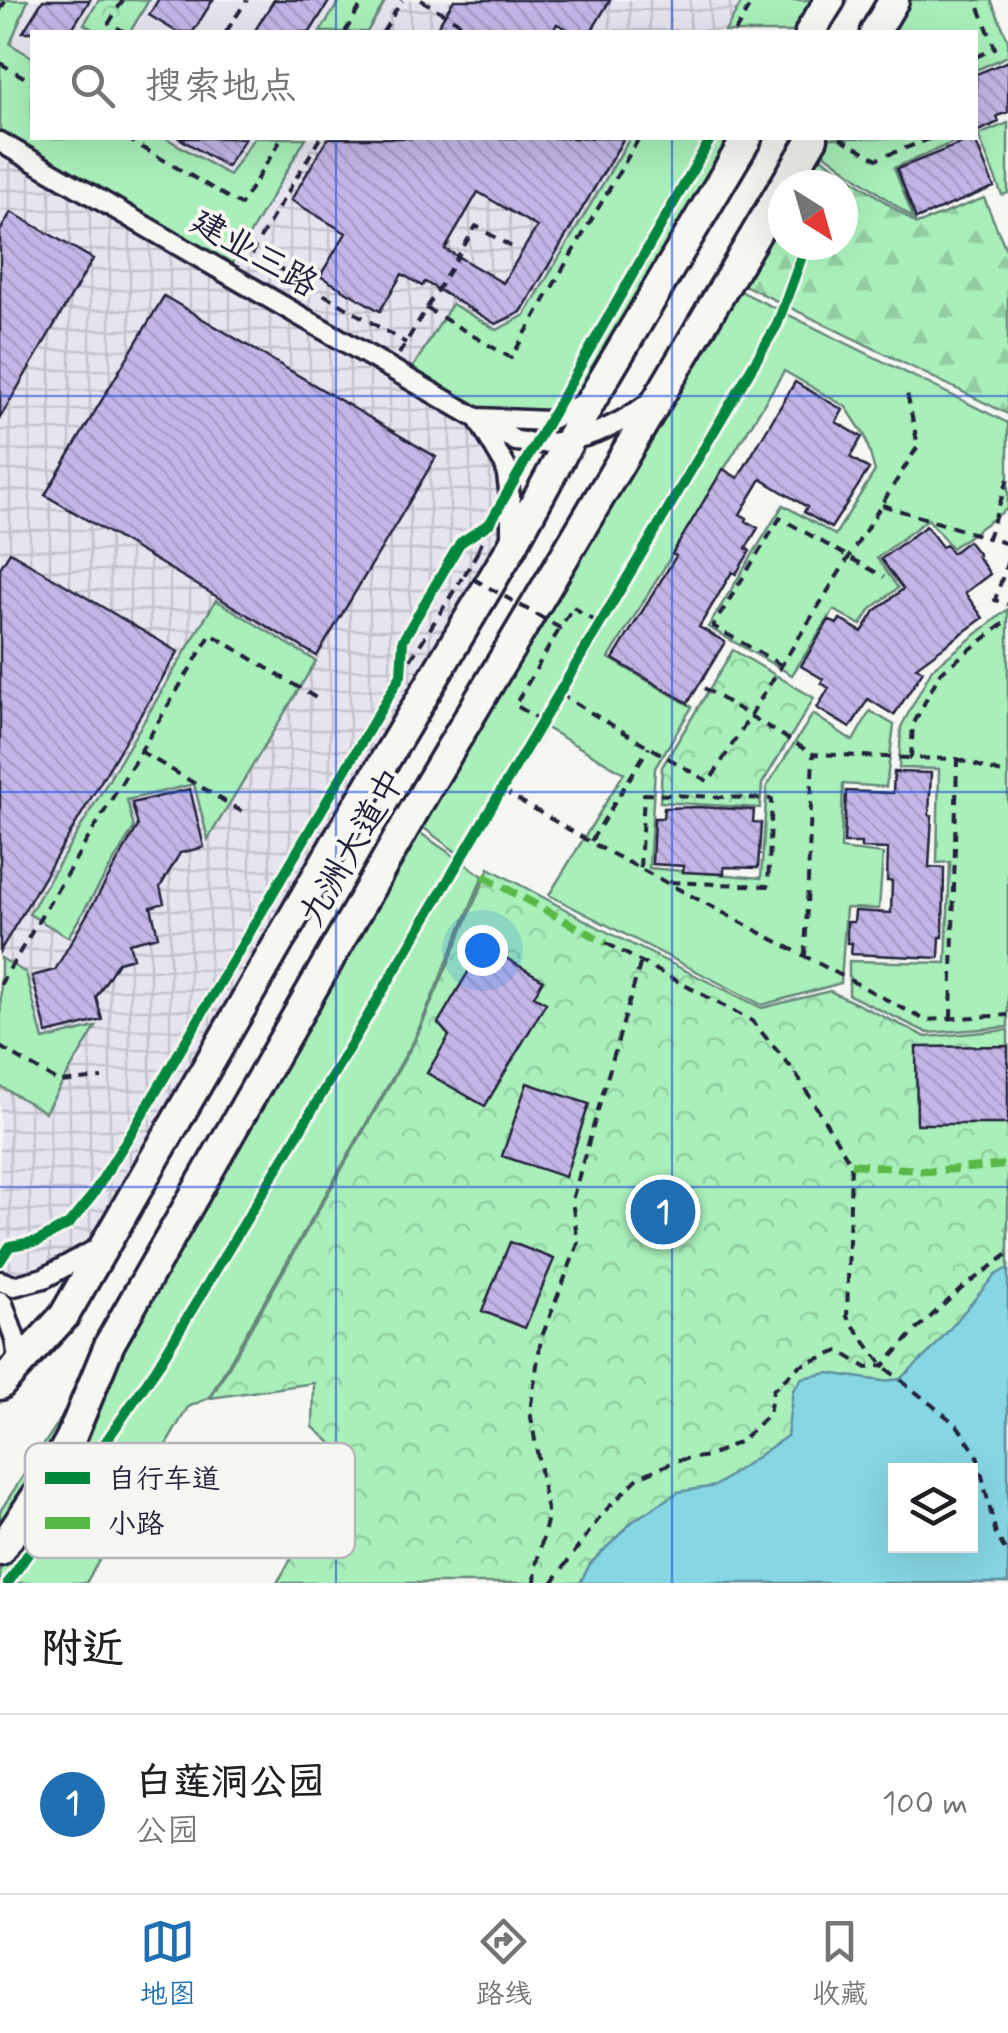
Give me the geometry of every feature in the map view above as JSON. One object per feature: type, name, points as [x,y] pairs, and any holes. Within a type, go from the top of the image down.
[{"type":"main road","points":[[811,30],[830,0]]},
{"type":"main road","points":[[876,30],[894,0]]},
{"type":"main road","name":"九洲大道中","points":[[10,1375],[64,1316],[511,548],[592,398],[747,140]]},
{"type":"main road","name":"九洲大道中","points":[[794,170],[812,140]]},
{"type":"main road","name":"九洲大道中","points":[[68,1443],[110,1343],[426,790],[768,213]]},
{"type":"main road","name":"九洲大道中","points":[[0,1551],[25,1513]]},
{"type":"street","name":"建业三路","points":[[0,142],[477,418],[548,421],[592,398]]},
{"type":"street","points":[[477,418],[516,440],[535,444],[569,441],[626,420],[666,386]]},
{"type":"street","name":"建业三路","points":[[477,418],[506,467],[511,548]]},
{"type":"street","points":[[0,1281],[14,1286],[44,1278],[104,1244]]},
{"type":"street","points":[[0,1301],[16,1339],[10,1375]]},
{"type":"path","points":[[0,10],[6,0]]},
{"type":"path","points":[[121,30],[109,23],[123,0]]},
{"type":"path","points":[[227,30],[247,0]]},
{"type":"path","points":[[346,30],[364,0]]},
{"type":"path","points":[[384,30],[402,0]]},
{"type":"path","points":[[421,0],[472,30]]},
{"type":"path","points":[[736,30],[754,0]]},
{"type":"path","points":[[976,0],[995,48],[978,56]]},
{"type":"path","points":[[0,63],[30,81]]},
{"type":"path","points":[[129,140],[241,206],[281,140]]},
{"type":"path","points":[[319,140],[252,252],[406,343]]},
{"type":"path","points":[[426,308],[511,358],[638,140]]},
{"type":"path","points":[[839,155],[843,140]]},
{"type":"path","points":[[846,140],[877,159],[927,140]]},
{"type":"path","points":[[391,368],[476,226],[516,249]]},
{"type":"path","points":[[708,796],[709,782],[918,446],[906,388]]},
{"type":"path","points":[[988,538],[1008,479]]},
{"type":"path","points":[[392,692],[465,574],[509,490]]},
{"type":"path","points":[[882,505],[1008,544]]},
{"type":"path","points":[[782,665],[713,626],[780,518],[884,577]]},
{"type":"path","points":[[475,533],[490,522]]},
{"type":"path","points":[[1008,560],[995,600],[1008,604]]},
{"type":"path","points":[[465,574],[560,628]]},
{"type":"path","points":[[592,638],[610,607]]},
{"type":"path","points":[[542,721],[516,705],[560,628],[573,608],[600,624]]},
{"type":"path","points":[[910,758],[912,724],[940,673],[1008,620]]},
{"type":"path","points":[[0,985],[211,634],[316,698]]},
{"type":"path","points":[[401,675],[402,657]]},
{"type":"path","points":[[534,735],[567,680]]},
{"type":"path","points":[[704,688],[813,754],[957,760],[1008,775]]},
{"type":"path","points":[[559,694],[709,782]]},
{"type":"path","points":[[590,842],[649,747]]},
{"type":"path","points":[[140,751],[246,814]]},
{"type":"path","points":[[805,956],[813,754]]},
{"type":"path","points":[[951,1018],[957,760]]},
{"type":"path","points":[[493,804],[510,776]]},
{"type":"path","points":[[502,790],[590,842],[925,1020],[1008,1015]]},
{"type":"path","points":[[640,868],[644,794],[772,799],[768,886],[664,881]]},
{"type":"path","points":[[606,942],[752,1021],[795,1072],[851,1164],[847,1317],[883,1366],[958,1425],[977,1455],[996,1534],[1008,1555]]},
{"type":"path","points":[[535,1583],[548,1517],[530,1411],[540,1338],[578,1244],[572,1200],[641,961]]},
{"type":"path","points":[[0,1047],[59,1082],[102,1078]]},
{"type":"path","points":[[552,1583],[603,1514],[639,1477],[678,1460],[709,1456],[741,1441],[769,1414],[773,1390],[798,1366],[839,1351],[868,1368],[883,1366],[960,1289],[1008,1254]]},
{"type":"shaded area","points":[[0,0],[397,0],[379,30],[30,30],[30,140],[315,140],[234,276],[0,140]]},
{"type":"shaded area","points":[[397,0],[829,0],[811,30],[379,30]]},
{"type":"shaded area","points":[[315,140],[745,140],[477,418],[506,467],[511,548],[104,1244],[44,1277],[0,1280],[0,143],[233,277]]},
{"type":"green space","points":[[0,0],[28,0],[10,44],[30,56],[30,140],[169,140],[229,175],[253,140],[305,140],[231,266],[0,131]]},
{"type":"green space","points":[[99,0],[149,0],[131,30],[94,30],[84,24]]},
{"type":"green space","points":[[340,0],[386,0],[368,30],[321,30]]},
{"type":"green space","points":[[743,0],[822,0],[804,30],[726,30]]},
{"type":"green space","points":[[900,0],[991,0],[1008,40],[1008,56],[978,69],[978,30],[882,30]]},
{"type":"green space","points":[[1008,123],[1008,193],[1002,195],[978,135]]},
{"type":"green space","points":[[629,140],[739,140],[589,393],[546,415],[480,410],[410,372],[452,304],[497,330],[525,315]]},
{"type":"green space","points":[[818,140],[958,140],[894,168],[914,219],[858,178],[858,170],[847,170],[814,146]]},
{"type":"green space","points":[[808,148],[840,170],[796,170]]},
{"type":"green space","points":[[858,183],[917,224],[984,198],[1008,254],[1008,414],[732,279],[768,217],[768,260],[858,260]]},
{"type":"green space","points":[[732,287],[1008,423],[1008,508],[952,548],[928,519],[877,558],[898,588],[871,609],[861,625],[834,610],[792,675],[708,627],[783,505],[835,535],[875,471],[865,436],[846,407],[784,371],[609,658],[692,707],[655,768],[649,868],[761,878],[767,786],[813,714],[853,741],[870,711],[894,725],[886,787],[843,784],[841,849],[883,854],[879,909],[846,908],[841,983],[762,1005],[549,895],[624,773],[546,728],[467,860],[417,823]]},
{"type":"green space","points":[[216,600],[316,661],[208,839],[194,784],[127,800],[134,828],[68,937],[29,914]]},
{"type":"green space","points":[[1008,609],[1008,1027],[928,1033],[849,995],[849,961],[946,963],[950,862],[937,863],[939,769],[899,768],[901,727],[932,669]]},
{"type":"green space","points":[[733,650],[814,698],[762,784],[760,808],[660,802],[662,767]]},
{"type":"green space","points":[[407,824],[483,876],[414,1040],[209,1398],[188,1407],[167,1443],[45,1443],[110,1344]]},
{"type":"green space","points":[[489,868],[611,934],[762,1008],[830,991],[926,1037],[1008,1030],[1008,1583],[277,1583],[292,1558],[355,1558],[355,1443],[331,1443],[313,1427],[314,1383],[211,1398],[415,1041]]},
{"type":"green space","points":[[1,958],[26,973],[43,1040],[96,1027],[45,1112],[0,1086]]},
{"type":"green space","points":[[25,1473],[25,1558],[100,1558],[86,1583],[0,1583],[0,1511]]},
{"type":"water","points":[[1008,1268],[1008,1583],[580,1583],[590,1564],[633,1521],[678,1492],[715,1486],[787,1436],[793,1390],[802,1378],[828,1373],[882,1381],[900,1379],[932,1350],[995,1275]]},
{"type":"building","points":[[43,0],[90,0],[71,30],[23,32]]},
{"type":"building","points":[[158,0],[213,0],[194,30],[174,30],[149,15]]},
{"type":"building","points":[[274,0],[330,0],[311,30],[255,30]]},
{"type":"building","points":[[454,0],[610,0],[592,30],[569,30],[557,24],[553,30],[435,30]]},
{"type":"building","points":[[1008,61],[1008,112],[997,116],[999,122],[978,131],[978,73]]},
{"type":"building","points":[[182,140],[244,140],[227,167]]},
{"type":"building","points":[[327,140],[623,140],[521,312],[496,324],[425,282],[422,286],[402,274],[380,311],[320,276],[346,233],[291,200]],"holes":[[[478,192],[537,227],[503,283],[445,249]]]},
{"type":"building","points":[[975,140],[994,187],[916,219],[897,169]]},
{"type":"building","points":[[11,212],[93,259],[0,418],[0,231]]},
{"type":"building","points":[[164,296],[436,457],[317,656],[45,495]]},
{"type":"building","points":[[795,382],[843,410],[836,422],[862,437],[850,457],[869,469],[831,528],[804,512],[807,507],[761,479],[740,514],[758,528],[746,548],[750,551],[736,574],[732,572],[699,627],[725,642],[688,703],[613,659],[723,469],[738,478]]},
{"type":"building","points":[[926,526],[942,547],[946,545],[952,553],[968,541],[979,555],[990,574],[965,593],[983,618],[916,667],[923,671],[894,715],[868,699],[850,728],[817,708],[829,688],[821,683],[823,679],[801,666],[829,620],[837,624],[840,619],[862,632],[875,611],[903,589],[881,559]]},
{"type":"building","points":[[10,552],[178,652],[0,951],[0,568]]},
{"type":"building","points":[[894,772],[931,773],[929,867],[944,868],[939,958],[851,954],[852,943],[847,943],[847,922],[854,922],[855,911],[891,913],[892,881],[887,881],[888,849],[844,843],[846,791],[893,793]]},
{"type":"building","points":[[190,789],[204,847],[180,853],[160,887],[164,903],[151,907],[158,936],[129,943],[133,958],[118,962],[96,997],[102,1020],[47,1034],[32,976],[55,970],[138,826],[132,803]]},
{"type":"building","points":[[664,808],[754,810],[753,822],[761,823],[758,868],[724,867],[724,874],[683,872],[684,866],[652,864],[654,818],[663,818]]},
{"type":"building","points":[[484,945],[543,980],[534,996],[546,1003],[485,1106],[427,1073],[449,1036],[438,1023]]},
{"type":"building","points":[[1008,1046],[1008,1124],[917,1124],[916,1047]]},
{"type":"building","points":[[527,1083],[589,1104],[565,1177],[502,1156]]},
{"type":"building","points":[[510,1242],[554,1259],[525,1328],[482,1311]]},
{"type":"marked path","points":[[483,876],[606,943]]},
{"type":"marked path","points":[[851,1164],[929,1171],[1008,1165]]},
{"type":"cycle path","points":[[0,1261],[10,1246],[38,1241],[69,1224],[92,1196],[401,675],[403,640],[460,543],[490,523],[710,140]]},
{"type":"cycle path","points":[[105,1443],[156,1369],[292,1144],[777,325],[801,260]]},
{"type":"cycle path","points":[[8,1583],[25,1558]]},
{"type":"place","name":"白莲洞公园","points":[[663,1212]]}]
